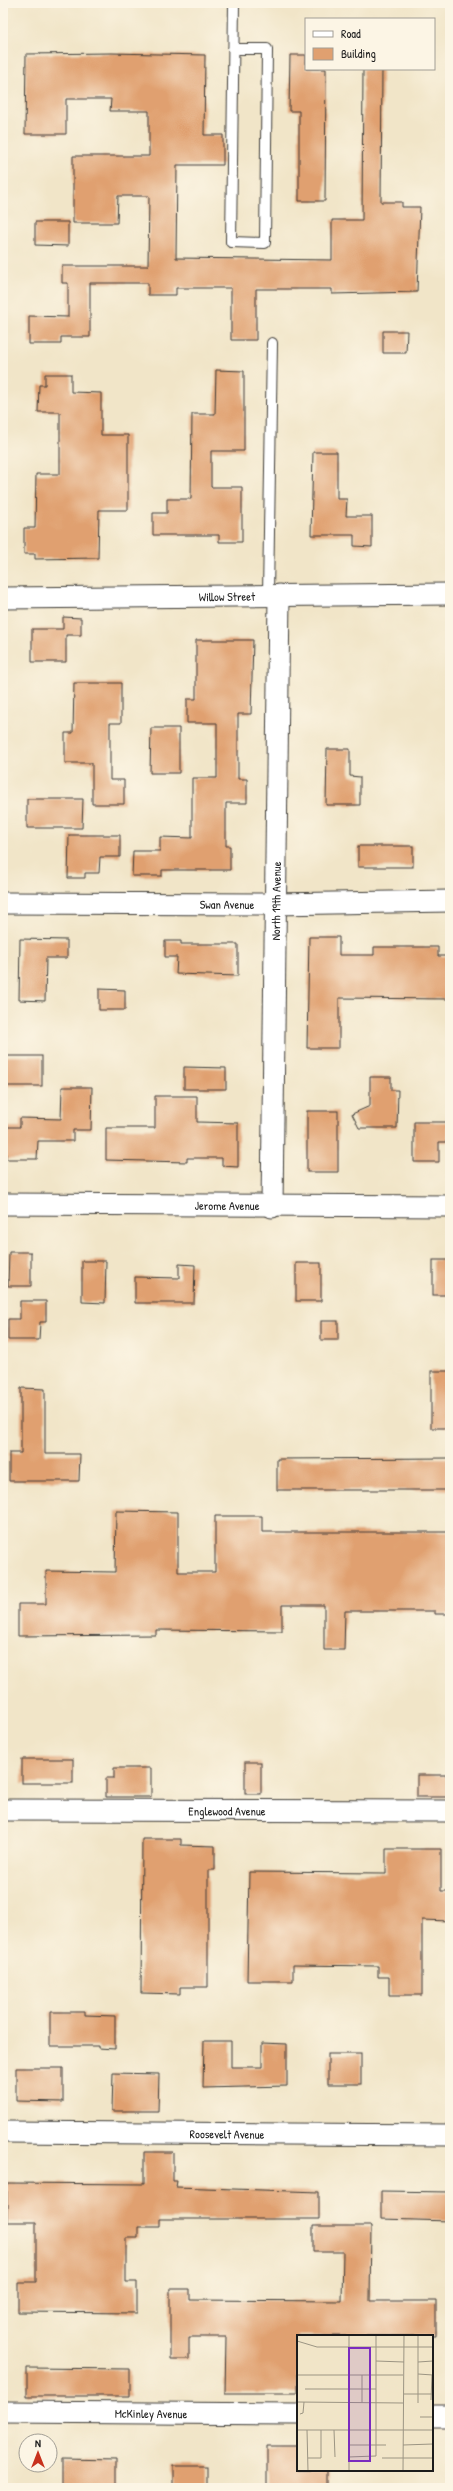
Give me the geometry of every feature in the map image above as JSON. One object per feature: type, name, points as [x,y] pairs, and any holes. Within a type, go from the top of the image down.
[{"type":"street","name":"Willow Street","points":[[3,598],[450,594]]},
{"type":"street","name":"North 19th Avenue","points":[[272,1207],[275,904],[273,595]]},
{"type":"street","name":"Swan Avenue","points":[[3,903],[275,904],[450,901]]},
{"type":"street","name":"Jerome Avenue","points":[[3,1204],[272,1207],[450,1206]]},
{"type":"street","name":"Englewood Avenue","points":[[3,1810],[450,1811]]},
{"type":"street","name":"Roosevelt Avenue","points":[[3,2132],[450,2135]]},
{"type":"street","name":"McKinley Avenue","points":[[3,2412],[297,2414]]},
{"type":"street","points":[[433,2416],[450,2416]]},
{"type":"lane","points":[[233,49],[267,49],[266,243],[232,242],[233,49],[234,3]]},
{"type":"lane","points":[[272,344],[273,595]]},
{"type":"building","points":[[111,53],[205,55],[204,135],[223,135],[223,165],[177,165],[176,258],[332,260],[332,220],[362,220],[363,70],[382,70],[381,202],[402,202],[402,207],[420,207],[417,292],[332,294],[332,289],[256,289],[256,340],[231,340],[231,288],[176,288],[176,295],[148,295],[148,283],[90,283],[90,337],[61,337],[61,344],[29,344],[29,316],[68,317],[68,283],[62,283],[62,266],[148,266],[149,196],[118,196],[117,223],[73,223],[73,156],[149,156],[149,111],[110,111],[111,99],[66,99],[66,134],[25,134],[26,54]]},
{"type":"building","points":[[290,55],[305,55],[305,70],[326,70],[325,201],[299,201],[299,111],[289,111]]},
{"type":"building","points":[[35,222],[68,222],[68,246],[35,245]]},
{"type":"building","points":[[383,331],[407,331],[406,353],[383,353]]},
{"type":"building","points":[[216,370],[244,371],[244,451],[211,451],[211,487],[242,487],[242,542],[219,542],[219,535],[153,535],[153,513],[167,513],[167,499],[191,499],[192,414],[215,414]]},
{"type":"building","points":[[45,374],[71,374],[71,392],[101,393],[101,435],[128,435],[128,510],[99,510],[98,558],[35,559],[35,554],[24,554],[24,528],[35,528],[36,474],[60,474],[60,412],[38,412],[39,385],[45,385]]},
{"type":"building","points":[[313,452],[337,452],[337,499],[347,499],[346,516],[372,516],[372,547],[354,546],[354,535],[311,535]]},
{"type":"building","points":[[63,617],[81,618],[81,635],[66,635],[66,662],[32,662],[32,629],[63,629]]},
{"type":"building","points":[[196,640],[253,640],[251,714],[238,714],[238,779],[247,779],[247,803],[226,803],[226,846],[230,846],[230,870],[162,870],[162,876],[132,876],[133,851],[160,851],[160,837],[192,838],[192,778],[217,778],[217,723],[187,723],[187,699],[196,699]]},
{"type":"building","points":[[74,683],[121,683],[121,723],[110,723],[110,780],[124,780],[124,804],[92,804],[92,763],[65,763],[65,733],[73,733]]},
{"type":"building","points":[[151,728],[179,728],[179,773],[150,773]]},
{"type":"building","points":[[327,749],[350,749],[350,776],[360,777],[360,805],[326,805]]},
{"type":"building","points":[[27,799],[83,799],[82,828],[27,828]]},
{"type":"building","points":[[69,835],[120,835],[120,857],[100,857],[99,873],[85,873],[85,878],[68,878]]},
{"type":"building","points":[[358,846],[413,846],[413,867],[358,867]]},
{"type":"building","points":[[309,937],[339,937],[339,955],[374,955],[374,947],[438,947],[438,956],[448,956],[448,999],[339,998],[339,1048],[307,1048]]},
{"type":"building","points":[[20,939],[67,940],[67,958],[46,958],[45,1001],[19,1000]]},
{"type":"building","points":[[165,941],[181,941],[181,944],[238,944],[238,976],[176,974],[177,957],[165,957]]},
{"type":"building","points":[[99,989],[125,990],[125,1010],[99,1010]]},
{"type":"building","points":[[3,1056],[42,1056],[42,1086],[3,1086]]},
{"type":"building","points":[[184,1067],[226,1068],[226,1089],[184,1089]]},
{"type":"building","points":[[370,1077],[391,1077],[391,1090],[398,1090],[397,1128],[359,1128],[352,1114],[370,1106]]},
{"type":"building","points":[[62,1087],[92,1087],[91,1130],[73,1130],[73,1141],[38,1141],[37,1159],[6,1159],[6,1127],[20,1127],[20,1118],[61,1119]]},
{"type":"building","points":[[155,1096],[197,1096],[197,1122],[238,1123],[238,1167],[222,1166],[222,1158],[187,1158],[187,1162],[106,1160],[106,1128],[155,1128]]},
{"type":"building","points":[[307,1111],[338,1111],[338,1172],[307,1172]]},
{"type":"building","points":[[414,1122],[448,1122],[448,1142],[439,1142],[439,1162],[414,1162]]},
{"type":"building","points":[[9,1252],[31,1252],[31,1286],[8,1286]]},
{"type":"building","points":[[433,1260],[450,1260],[450,1295],[433,1295]]},
{"type":"building","points":[[82,1261],[106,1261],[105,1303],[82,1302]]},
{"type":"building","points":[[296,1263],[321,1263],[321,1301],[296,1301]]},
{"type":"building","points":[[179,1264],[195,1265],[194,1303],[135,1303],[135,1277],[179,1278]]},
{"type":"building","points":[[20,1301],[46,1301],[46,1322],[40,1322],[39,1340],[8,1340],[8,1319],[20,1319]]},
{"type":"building","points":[[321,1321],[338,1321],[338,1340],[321,1340]]},
{"type":"building","points":[[431,1371],[450,1371],[450,1428],[431,1428]]},
{"type":"building","points":[[21,1388],[45,1389],[45,1454],[80,1454],[79,1481],[9,1481],[9,1453],[21,1453]]},
{"type":"building","points":[[450,1458],[450,1490],[277,1490],[277,1459]]},
{"type":"building","points":[[116,1511],[178,1512],[178,1572],[215,1572],[215,1516],[262,1516],[262,1532],[450,1532],[450,1614],[435,1614],[435,1611],[345,1611],[344,1650],[324,1650],[324,1605],[282,1605],[282,1631],[156,1630],[156,1635],[18,1636],[18,1604],[46,1604],[46,1571],[115,1572]]},
{"type":"building","points":[[22,1759],[73,1759],[73,1783],[22,1783]]},
{"type":"building","points":[[245,1762],[261,1762],[261,1794],[245,1794]]},
{"type":"building","points":[[114,1768],[151,1768],[151,1797],[106,1797],[106,1778],[114,1778]]},
{"type":"building","points":[[417,1775],[448,1775],[448,1797],[417,1797]]},
{"type":"building","points":[[142,1839],[181,1839],[181,1845],[215,1846],[215,1870],[208,1870],[208,1987],[180,1987],[180,1994],[141,1993]]},
{"type":"building","points":[[386,1849],[441,1849],[441,1891],[450,1891],[450,1921],[422,1920],[422,1995],[389,1995],[389,1977],[378,1977],[378,1966],[293,1965],[293,1981],[247,1981],[249,1872],[386,1873]]},
{"type":"building","points":[[50,2012],[85,2012],[85,2015],[115,2016],[115,2049],[98,2048],[98,2046],[50,2046]]},
{"type":"building","points":[[204,2041],[231,2041],[231,2067],[262,2067],[262,2043],[287,2044],[287,2086],[203,2088]]},
{"type":"building","points":[[328,2054],[361,2054],[361,2084],[328,2084]]},
{"type":"building","points":[[16,2068],[63,2068],[63,2102],[16,2101]]},
{"type":"building","points":[[113,2073],[159,2074],[158,2111],[112,2111]]},
{"type":"building","points":[[144,2152],[173,2152],[173,2181],[177,2181],[176,2187],[319,2192],[319,2219],[160,2219],[160,2227],[138,2227],[138,2238],[126,2238],[126,2282],[137,2282],[137,2313],[18,2312],[18,2282],[36,2282],[36,2222],[7,2222],[7,2183],[144,2184]]},
{"type":"building","points":[[381,2191],[450,2192],[450,2221],[381,2219]]},
{"type":"building","points":[[313,2226],[371,2226],[370,2301],[436,2301],[436,2336],[297,2335],[297,2393],[225,2393],[226,2337],[189,2337],[189,2359],[170,2359],[170,2289],[190,2289],[190,2300],[342,2301],[343,2252],[313,2252]]},
{"type":"building","points":[[27,2368],[130,2369],[130,2396],[27,2396]]},
{"type":"building","points":[[267,2446],[297,2446],[297,2471],[327,2471],[327,2488],[267,2488]]},
{"type":"building","points":[[62,2459],[116,2460],[116,2488],[62,2488]]},
{"type":"building","points":[[173,2466],[207,2466],[207,2488],[173,2488]]}]
